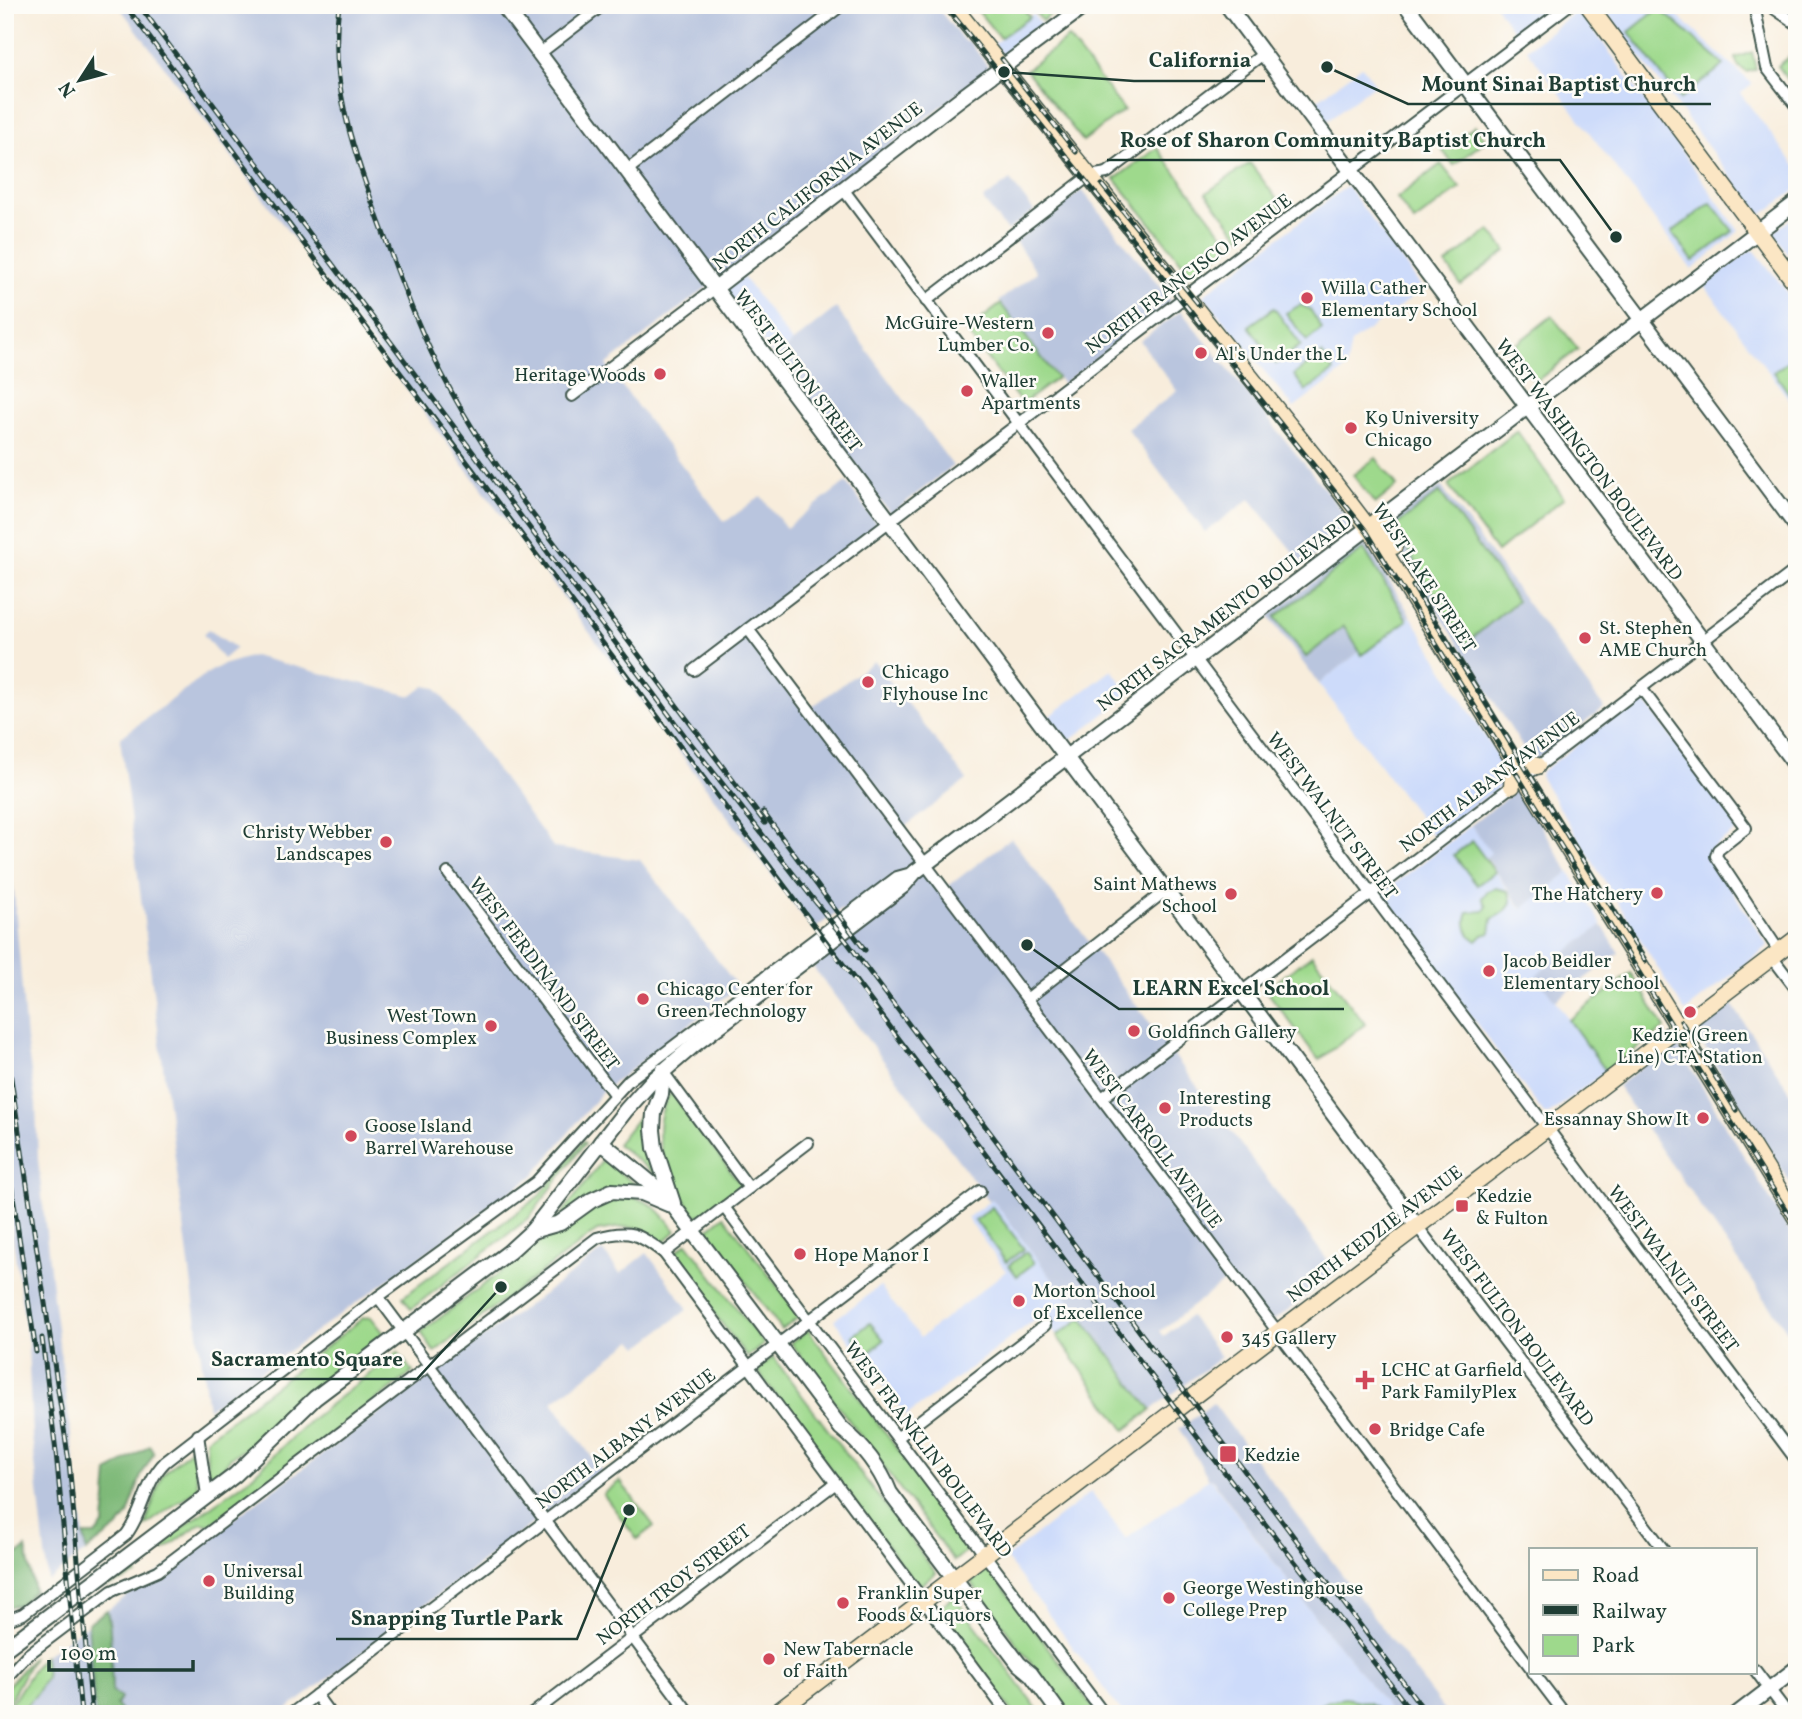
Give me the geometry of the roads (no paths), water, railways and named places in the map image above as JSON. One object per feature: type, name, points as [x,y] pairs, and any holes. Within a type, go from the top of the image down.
[{"type":"main road","name":"WEST LAKE STREET","points":[[952,5],[984,46],[1004,64],[1045,121],[1098,180],[1186,296],[1370,526],[1797,1219]]},
{"type":"main road","points":[[1588,5],[1797,285]]},
{"type":"main road","points":[[1370,526],[1401,558],[1400,574]]},
{"type":"main road","name":"NORTH KEDZIE AVENUE","points":[[775,1714],[1797,938]]},
{"type":"street","name":"WEST FULTON STREET","points":[[503,5],[1065,757]]},
{"type":"street","points":[[539,54],[603,5]]},
{"type":"street","points":[[626,171],[842,5]]},
{"type":"street","name":"WEST WASHINGTON BOULEVARD","points":[[1227,5],[1797,767]]},
{"type":"street","points":[[1406,5],[1797,527]]},
{"type":"street","name":"NORTH FRANCISCO AVENUE","points":[[694,670],[1569,5]]},
{"type":"street","points":[[1754,5],[1767,68],[1797,107]]},
{"type":"street","points":[[1769,5],[1797,24]]},
{"type":"street","name":"NORTH CALIFORNIA AVENUE","points":[[572,396],[1080,7]]},
{"type":"street","points":[[926,301],[1098,180],[1263,54]]},
{"type":"street","name":"WEST WALNUT STREET","points":[[843,189],[1797,1461]]},
{"type":"street","name":"NORTH SACRAMENTO BOULEVARD","points":[[5,1621],[23,1614],[127,1535],[135,1523],[155,1473],[198,1436],[378,1297],[536,1182],[614,1094],[694,1045],[903,886],[920,868],[1065,757],[1797,201]]},
{"type":"street","name":"NORTH ALBANY AVENUE","points":[[1101,1098],[1797,569]]},
{"type":"street","name":"WEST CARROLL AVENUE","points":[[748,629],[920,868],[1027,999],[1529,1666]]},
{"type":"street","points":[[1641,688],[1746,828],[1718,850],[1716,856],[1797,990]]},
{"type":"street","name":"WEST FULTON BOULEVARD","points":[[1065,757],[1662,1548]]},
{"type":"street","name":"WEST FERDINAND STREET","points":[[448,873],[614,1094]]},
{"type":"street","points":[[1027,999],[1165,891]]},
{"type":"street","points":[[659,1066],[749,1188]]},
{"type":"street","points":[[659,1066],[661,1094],[654,1113],[655,1148],[675,1208]]},
{"type":"street","name":"NORTH SACRAMENTO BOULEVARD","points":[[5,1648],[235,1475],[315,1398],[509,1252],[532,1231],[659,1066]]},
{"type":"street","points":[[601,1142],[657,1189],[675,1208],[841,1428],[848,1446],[877,1484],[890,1493],[1060,1714]]},
{"type":"street","points":[[664,1253],[808,1143]]},
{"type":"street","points":[[532,1231],[560,1223],[592,1200],[612,1191],[642,1193],[675,1208]]},
{"type":"street","name":"NORTH ALBANY AVENUE","points":[[291,1714],[980,1191]]},
{"type":"street","name":"WEST FRANKLIN BOULEVARD","points":[[724,1207],[1104,1714]]},
{"type":"street","points":[[5,1679],[26,1656],[112,1591],[158,1570],[597,1238],[630,1232],[664,1253],[1008,1714]]},
{"type":"street","points":[[378,1297],[690,1714]]},
{"type":"street","points":[[897,1438],[1045,1325]]},
{"type":"street","points":[[198,1436],[207,1495]]},
{"type":"street","name":"NORTH TROY STREET","points":[[533,1714],[836,1483]]},
{"type":"street","points":[[1019,1664],[1023,1679],[1049,1714]]},
{"type":"street","points":[[1737,1714],[1797,1668]]},
{"type":"street","points":[[1756,1671],[1788,1714]]},
{"type":"street","name":"WEST CARROLL AVENUE","points":[[1535,1674],[1565,1714]]},
{"type":"street","points":[[316,1695],[330,1714]]},
{"type":"railway","points":[[125,5],[1195,1434],[1413,1714]]},
{"type":"railway","points":[[139,5],[685,736],[847,942],[1427,1714]]},
{"type":"railway","points":[[339,5],[337,60],[351,139],[402,283],[440,370],[465,416],[512,487],[765,823]]},
{"type":"railway","points":[[945,5],[1367,532],[1797,1228]]},
{"type":"railway","points":[[1002,59],[1076,152]]},
{"type":"railway","points":[[1102,185],[1199,305]]},
{"type":"railway","points":[[1413,586],[1645,961]]},
{"type":"railway","points":[[763,812],[865,950]]},
{"type":"railway","points":[[1681,1021],[1736,1110]]},
{"type":"railway","points":[[5,1039],[69,1462],[92,1714]]},
{"type":"railway","points":[[5,1142],[36,1352]]},
{"type":"railway","points":[[42,1338],[56,1452],[81,1714]]},
{"type":"place","name":"Mount Sinai Baptist Church","points":[[1327,67]]},
{"type":"place","name":"California","points":[[1004,72]]},
{"type":"place","name":"Rose of Sharon Community Baptist Church","points":[[1616,237]]},
{"type":"place","name":"Willa Cather Elementary School","points":[[1307,298]]},
{"type":"place","name":"McGuire-Western Lumber Co.","points":[[1048,333]]},
{"type":"place","name":"Al's Under the L","points":[[1201,353]]},
{"type":"place","name":"Heritage Woods","points":[[660,374]]},
{"type":"place","name":"Waller Apartments","points":[[967,391]]},
{"type":"place","name":"K9 University Chicago","points":[[1351,428]]},
{"type":"place","name":"St. Stephen AME Church","points":[[1585,638]]},
{"type":"place","name":"Chicago Flyhouse Inc","points":[[868,682]]},
{"type":"place","name":"Christy Webber Landscapes","points":[[386,842]]},
{"type":"place","name":"The Hatchery","points":[[1657,893]]},
{"type":"place","name":"Saint Mathews School","points":[[1231,894]]},
{"type":"place","name":"LEARN Excel School","points":[[1027,945]]},
{"type":"place","name":"Jacob Beidler Elementary School","points":[[1489,971]]},
{"type":"place","name":"Chicago Center for Green Technology","points":[[643,999]]},
{"type":"place","name":"Kedzie (Green Line) CTA Station","points":[[1690,1012]]},
{"type":"place","name":"West Town Business Complex","points":[[491,1026]]},
{"type":"place","name":"Goldfinch Gallery","points":[[1134,1031]]},
{"type":"place","name":"Interesting Products","points":[[1165,1108]]},
{"type":"place","name":"Essannay Show It","points":[[1703,1118]]},
{"type":"place","name":"Goose Island Barrel Warehouse","points":[[351,1136]]},
{"type":"place","name":"Kedzie & Fulton","points":[[1462,1206]]},
{"type":"place","name":"Hope Manor I","points":[[800,1254]]},
{"type":"place","name":"Sacramento Square","points":[[501,1287]]},
{"type":"place","name":"Morton School of Excellence","points":[[1019,1301]]},
{"type":"place","name":"345 Gallery","points":[[1227,1337]]},
{"type":"place","name":"LCHC at Garfield Park FamilyPlex","points":[[1365,1380]]},
{"type":"place","name":"Bridge Cafe","points":[[1375,1429]]},
{"type":"place","name":"Kedzie","points":[[1228,1454]]},
{"type":"place","name":"Snapping Turtle Park","points":[[629,1510]]},
{"type":"place","name":"Universal Building","points":[[209,1581]]},
{"type":"place","name":"George Westinghouse College Prep","points":[[1169,1598]]},
{"type":"place","name":"Franklin Super Foods & Liquors","points":[[843,1603]]},
{"type":"place","name":"New Tabernacle of Faith","points":[[769,1659]]}]
